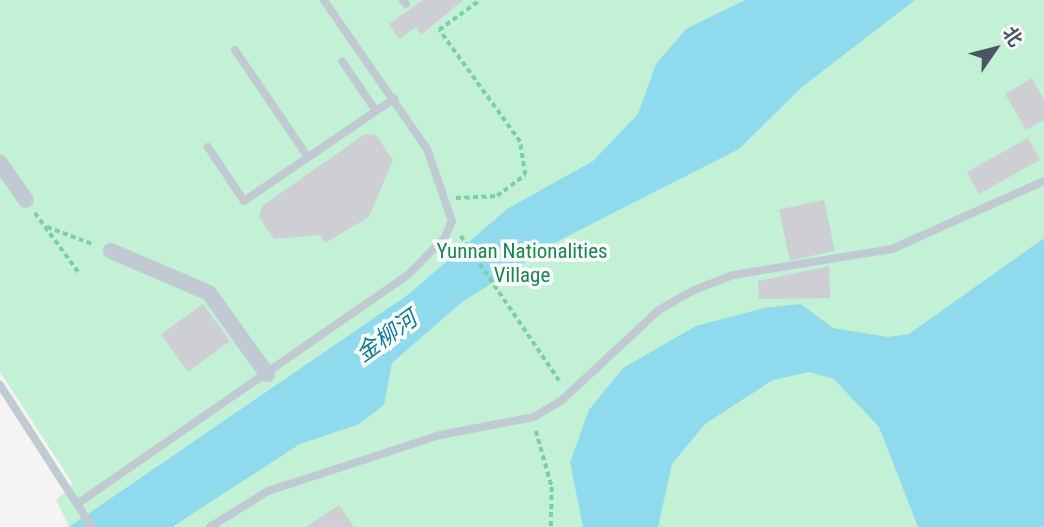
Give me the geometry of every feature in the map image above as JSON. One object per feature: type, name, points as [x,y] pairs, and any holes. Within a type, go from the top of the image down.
[{"type":"street","points":[[0,163],[26,200]]},
{"type":"street","points":[[111,251],[209,293],[267,374]]},
{"type":"lane","points":[[79,508],[433,254],[452,221],[440,197],[427,149],[324,0]]},
{"type":"lane","points":[[235,50],[308,157]]},
{"type":"lane","points":[[342,61],[376,111]]},
{"type":"lane","points":[[208,148],[244,201],[394,99]]},
{"type":"lane","points":[[210,527],[268,491],[440,435],[534,417],[569,393],[659,310],[694,290],[733,275],[892,249],[1044,181]]},
{"type":"lane","points":[[0,385],[92,527]]},
{"type":"path","points":[[440,197],[497,196],[524,175],[520,142],[439,30],[480,0]]},
{"type":"path","points":[[26,200],[79,273]]},
{"type":"path","points":[[45,226],[111,251]]},
{"type":"path","points":[[464,242],[569,393]]},
{"type":"path","points":[[534,417],[539,457],[552,487],[551,527]]},
{"type":"green space","name":"Yunnan Nationalities Village","points":[[0,0],[1044,0],[1044,527],[69,527],[56,500],[73,484],[0,372]]},
{"type":"water","name":"金柳河","points":[[745,0],[915,0],[802,87],[739,149],[560,240],[462,302],[392,363],[384,405],[359,424],[300,444],[172,527],[69,527],[409,294],[507,209],[593,161],[638,114],[656,64],[686,29]]},
{"type":"water","points":[[1044,238],[1044,527],[918,527],[879,427],[834,379],[809,372],[773,380],[705,424],[672,464],[658,527],[583,527],[570,462],[589,410],[623,368],[696,326],[764,308],[801,304],[833,328],[888,337],[909,334]]},
{"type":"building","points":[[423,0],[463,0],[421,35],[416,27],[399,39],[389,24]]},
{"type":"building","points":[[1032,78],[1044,100],[1044,120],[1026,130],[1005,94]]},
{"type":"building","points":[[365,134],[376,135],[393,160],[369,217],[325,243],[320,235],[274,239],[259,217],[262,206]]},
{"type":"building","points":[[1028,138],[1040,160],[979,194],[967,172]]},
{"type":"building","points":[[824,200],[835,251],[790,260],[779,210]]},
{"type":"building","points":[[829,266],[830,298],[759,299],[758,281]]},
{"type":"building","points":[[203,304],[230,341],[188,372],[161,335]]},
{"type":"building","points":[[339,505],[354,527],[306,527]]}]
